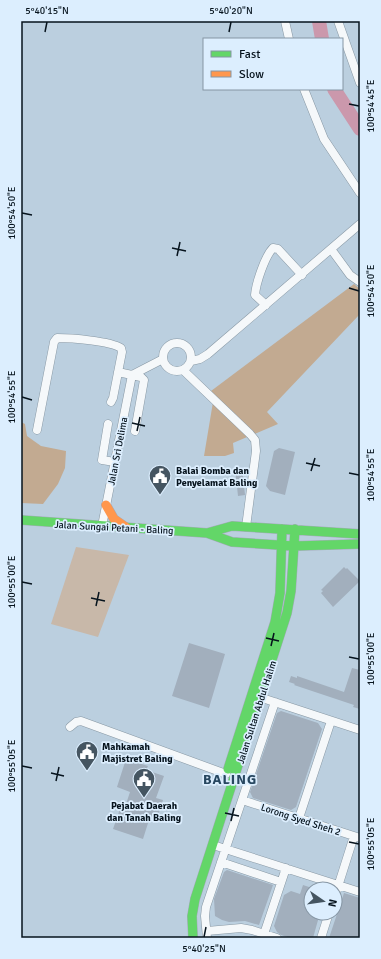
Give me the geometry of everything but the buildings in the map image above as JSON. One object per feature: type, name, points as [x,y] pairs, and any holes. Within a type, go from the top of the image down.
[{"type":"main road","points":[[106,505],[108,512],[114,520],[127,528]]},
{"type":"main road","name":"Jalan Sungai Petani - Baling","points":[[21,520],[206,533],[232,542],[294,546],[354,546],[360,544]]},
{"type":"main road","name":"Jalan Sungai Petani - Baling","points":[[206,533],[232,526],[356,532],[360,534]]},
{"type":"main road","name":"Jalan Sultan Abdul Halim","points":[[193,938],[192,916],[195,900],[213,844],[256,696],[275,622],[280,593],[282,529]]},
{"type":"main road","name":"Jalan Sultan Abdul Halim","points":[[184,938],[184,908],[188,893],[226,774],[287,613],[291,591],[295,529]]},
{"type":"main road","points":[[293,562],[307,549],[317,546]]},
{"type":"street","points":[[285,21],[289,38]]},
{"type":"street","points":[[338,21],[360,83]]},
{"type":"street","points":[[304,90],[324,139],[360,193]]},
{"type":"street","points":[[191,361],[200,359],[208,354],[266,306],[360,224]]},
{"type":"street","points":[[266,306],[255,295],[268,253],[273,248],[278,249],[302,275]]},
{"type":"street","points":[[331,249],[350,275],[360,282]]},
{"type":"street","points":[[36,430],[56,339],[59,338],[100,342],[119,346],[121,348],[122,352],[111,402]]},
{"type":"street","points":[[177,343],[187,347],[191,354],[191,361],[183,370],[170,370],[163,359],[167,348],[177,343]]},
{"type":"street","points":[[132,375],[163,359]]},
{"type":"street","points":[[183,370],[246,429],[255,440],[256,451],[246,527]]},
{"type":"street","points":[[118,372],[142,378],[144,381],[135,431]]},
{"type":"street","name":"Jalan Sri Delima","points":[[102,526],[132,375]]},
{"type":"street","points":[[108,424],[102,460],[115,462]]},
{"type":"street","points":[[256,696],[360,730]]},
{"type":"street","points":[[275,702],[206,907],[205,916],[207,935],[240,928],[252,930],[277,938]]},
{"type":"street","points":[[299,818],[331,720]]},
{"type":"street","points":[[70,727],[76,722],[82,721],[226,774]]},
{"type":"street","name":"Lorong Syed Sheh 2","points":[[242,800],[357,837]]},
{"type":"street","points":[[340,881],[357,837]]},
{"type":"street","points":[[213,844],[326,881]]},
{"type":"street","points":[[221,862],[281,882]]},
{"type":"street","points":[[264,934],[286,868]]},
{"type":"street","points":[[343,887],[360,892]]},
{"type":"street","points":[[321,938],[326,921]]},
{"type":"shaded area","points":[[354,284],[360,289],[360,314],[267,412],[278,424],[233,443],[234,453],[225,456],[204,456],[213,402],[207,394]]},
{"type":"shaded area","points":[[21,422],[25,424],[27,436],[41,446],[66,451],[65,468],[58,484],[43,504],[21,503]]},
{"type":"shaded area","points":[[76,547],[129,555],[98,637],[51,624]]},
{"type":"waterway","points":[[319,21],[322,38]]},
{"type":"waterway","points":[[335,90],[360,129]]},
{"type":"traffic: fast","points":[[21,520],[207,533],[232,542],[294,546],[360,544]]},
{"type":"traffic: fast","points":[[207,533],[232,526],[360,534]]},
{"type":"traffic: fast","points":[[228,769],[275,622],[280,593],[282,529]]},
{"type":"traffic: fast","points":[[193,938],[192,916],[195,899],[287,613],[291,591],[295,529]]},
{"type":"traffic: slow","points":[[106,505],[114,519],[127,528]]},
{"type":"place","name":"Balai Bomba dan Penyelamat Baling","points":[[160,496]]},
{"type":"place","name":"Mahkamah Majistret Baling","points":[[87,772]]},
{"type":"place","name":"Pejabat Daerah dan Tanah Baling","points":[[144,798]]},
{"type":"district","name":"BALING","points":[[230,779]]}]
